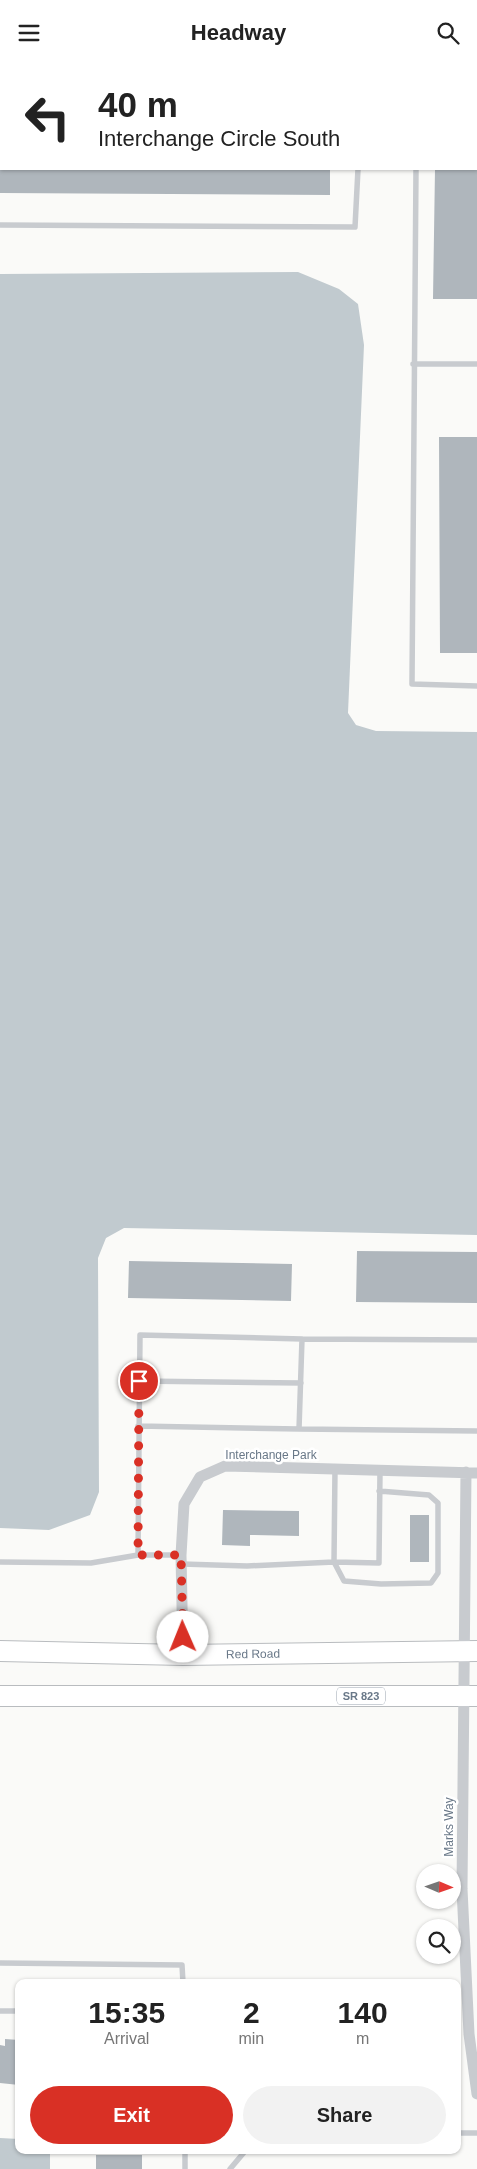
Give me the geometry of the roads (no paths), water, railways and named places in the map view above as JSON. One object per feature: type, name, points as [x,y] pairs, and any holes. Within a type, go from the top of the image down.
[{"type":"highway","name":"Red Road","points":[[0,1651],[183,1655],[471,1651]]},
{"type":"highway","name":"SR 823","points":[[0,1696],[471,1696]]},
{"type":"street","name":"Interchange Park","points":[[183,1655],[182,1560],[184,1504],[200,1477],[225,1467],[472,1473],[471,1696]]},
{"type":"street","name":"Marks Way","points":[[471,1696],[462,1889],[469,2035],[476,2075],[477,2094]]},
{"type":"lane","points":[[0,225],[356,227],[358,170]]},
{"type":"lane","points":[[416,170],[412,684],[477,685]]},
{"type":"lane","points":[[413,364],[477,364]]},
{"type":"lane","points":[[138,1555],[140,1335],[477,1341]]},
{"type":"lane","points":[[299,1429],[302,1339]]},
{"type":"lane","points":[[139,1381],[300,1383]]},
{"type":"lane","points":[[138,1426],[477,1431]]},
{"type":"lane","points":[[334,1469],[334,1562],[344,1581],[381,1584],[430,1583],[438,1573],[438,1503],[429,1495],[379,1491]]},
{"type":"lane","points":[[0,1562],[91,1563],[138,1555],[247,1566],[334,1562],[379,1563],[380,1471]]},
{"type":"lane","points":[[0,1963],[182,1965],[183,1979]]},
{"type":"lane","points":[[0,2011],[15,2011]]},
{"type":"lane","points":[[461,2133],[477,2133]]},
{"type":"lane","points":[[185,2154],[185,2169]]},
{"type":"lane","points":[[230,2169],[243,2154]]}]
